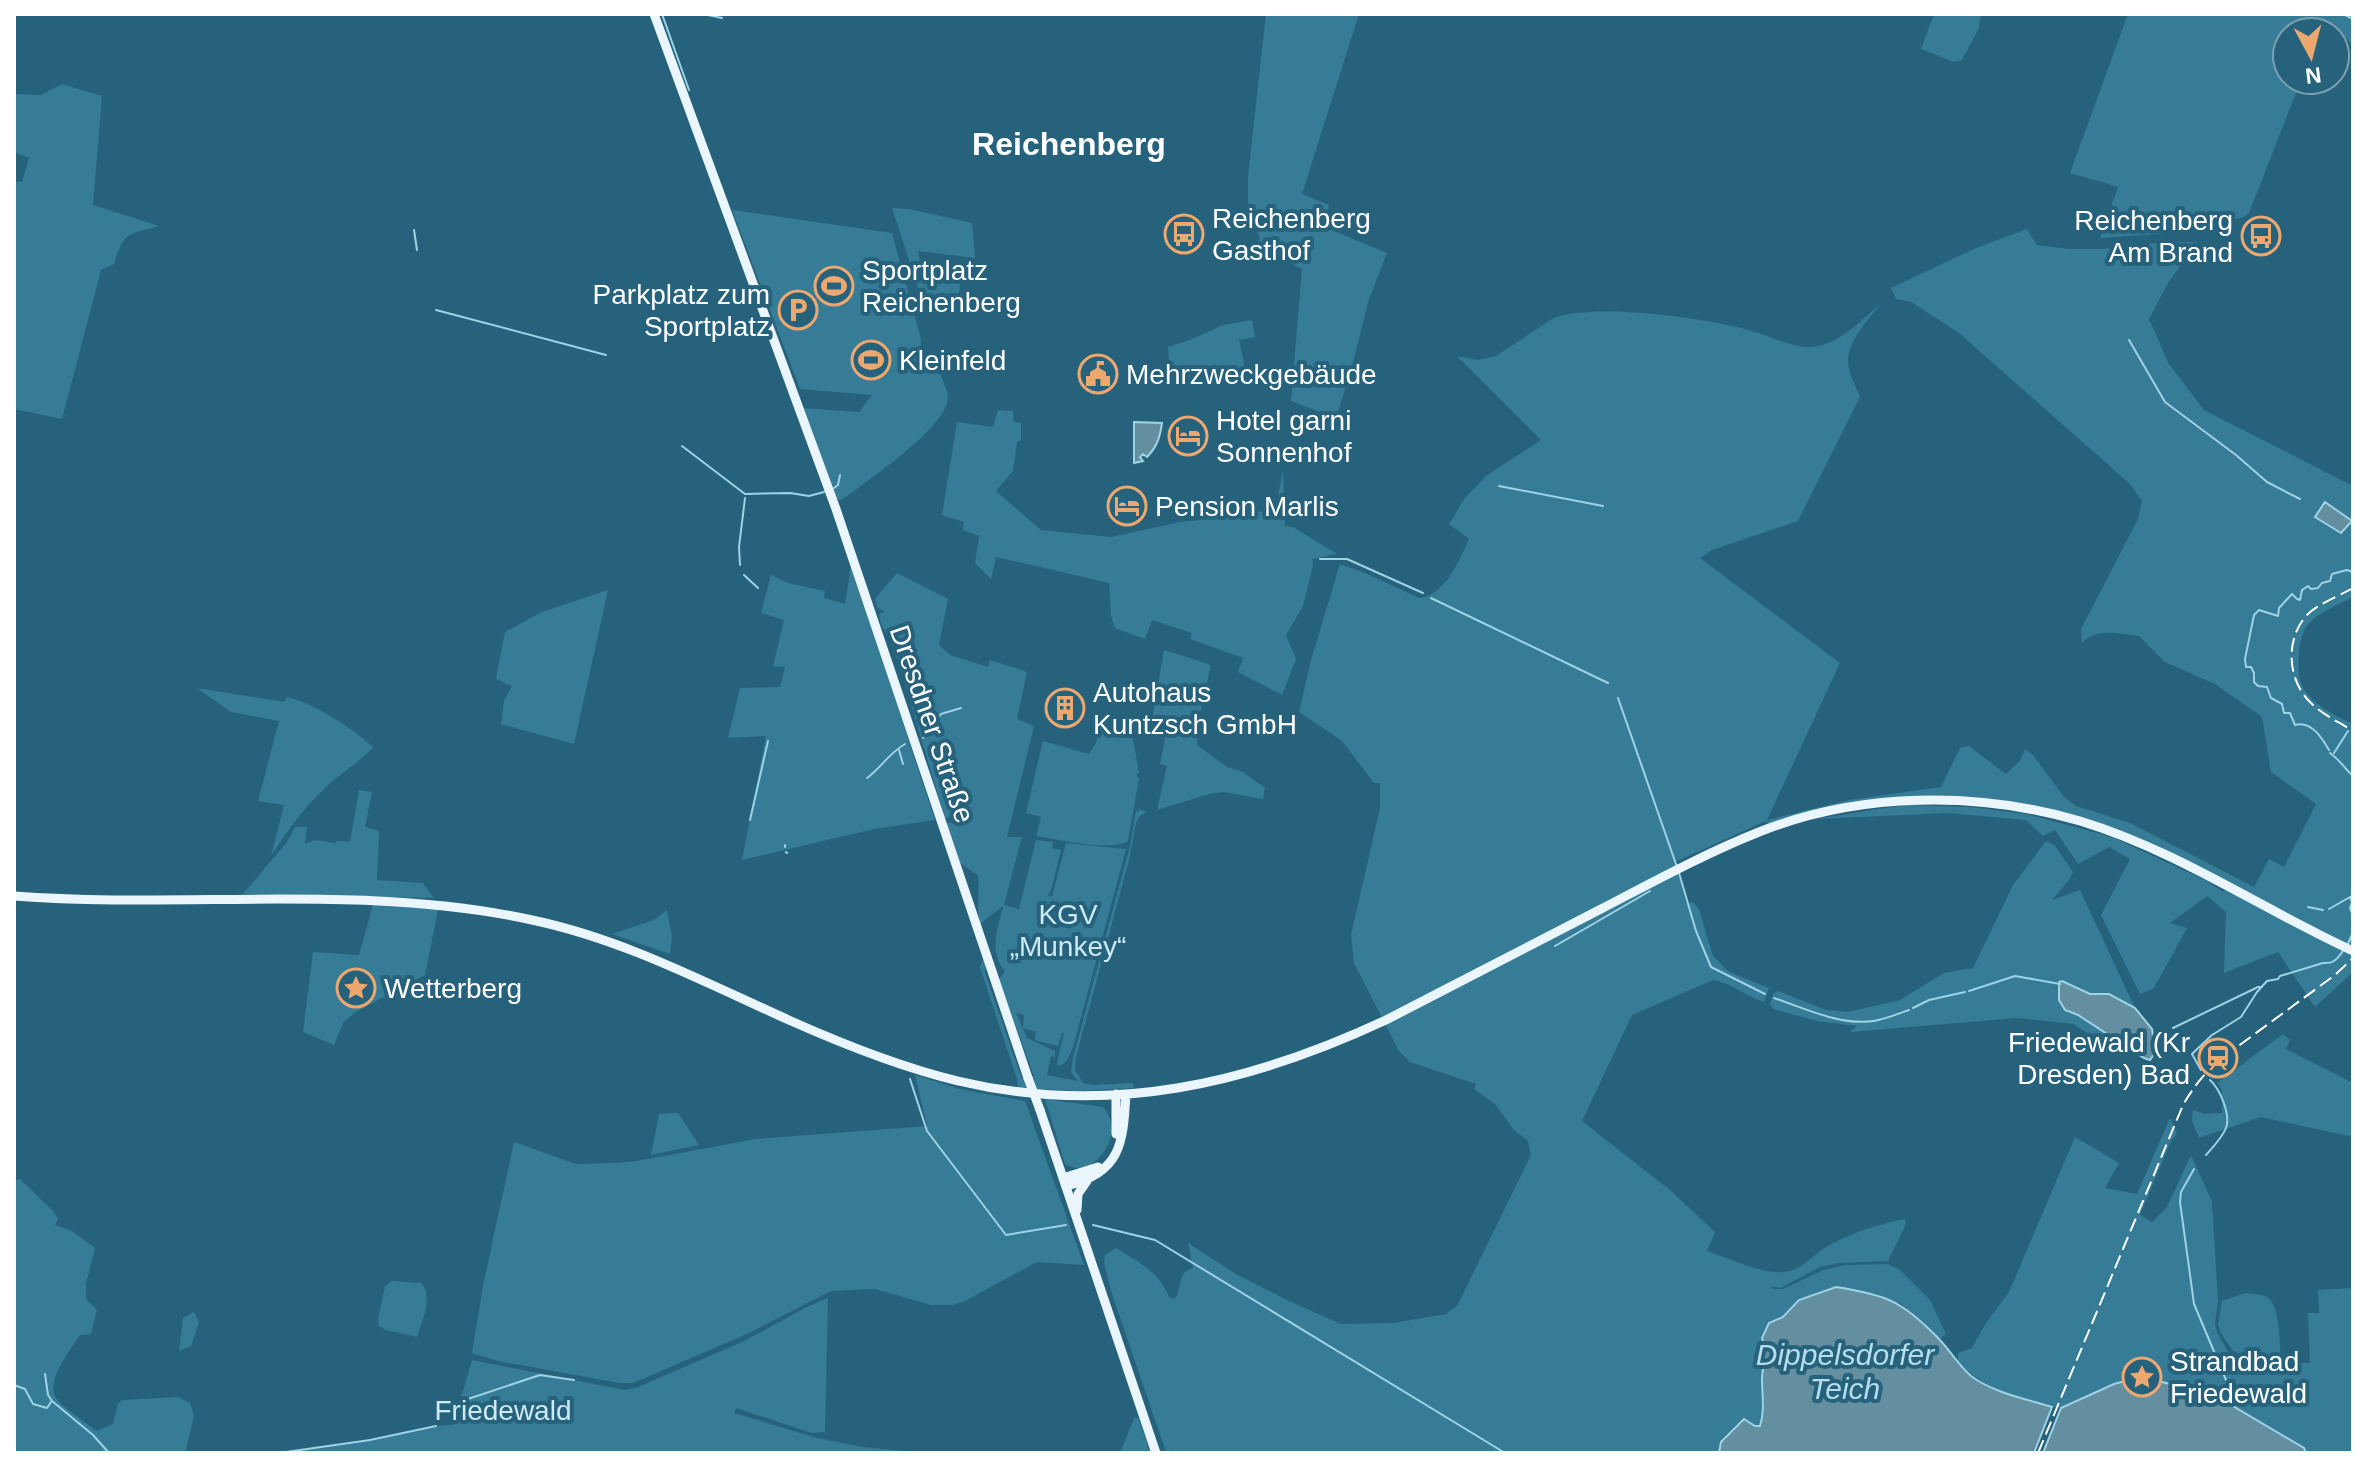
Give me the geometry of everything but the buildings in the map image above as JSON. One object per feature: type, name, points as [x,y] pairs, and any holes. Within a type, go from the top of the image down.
[{"type":"main road","name":"Dresdner Straße","points":[[654,14],[840,520],[1156,1453]]},
{"type":"main road","points":[[14,896],[409,903],[504,914],[568,929],[626,948],[846,1045],[909,1067],[989,1087],[1050,1095],[1121,1094],[1175,1089],[1239,1076],[1322,1049],[1386,1020],[1683,865],[1759,832],[1813,815],[1891,802],[1953,800],[2014,806],[2082,822],[2126,837],[2353,951]]},
{"type":"main road","points":[[1064,1182],[1105,1161],[1114,1141],[1121,1094]]},
{"type":"main road","points":[[1079,1222],[1078,1194],[1087,1181],[1107,1168],[1122,1134],[1121,1094]]},
{"type":"main road","points":[[1091,1095],[1109,1104],[1117,1120]]},
{"type":"main road","points":[[1064,1182],[1087,1181]]},
{"type":"green space","points":[[1266,14],[1359,14],[1302,194],[1329,205],[1324,227],[1387,253],[1368,302],[1336,418],[1291,401],[1302,269],[1254,247],[1260,238],[1248,210],[1248,176]]},
{"type":"green space","points":[[1934,14],[1981,14],[1979,28],[1962,60],[1954,62],[1921,49]]},
{"type":"green space","points":[[2128,14],[2353,14],[2353,46],[2351,16],[2271,16],[2271,96],[2295,96],[2249,213],[2244,217],[2186,232],[2100,238],[2118,187],[2070,173]]},
{"type":"green space","points":[[62,84],[102,96],[93,205],[159,226],[128,236],[114,264],[101,270],[62,419],[14,409],[14,181],[22,182],[29,158],[14,152],[14,94],[41,95]]},
{"type":"green space","points":[[892,208],[972,223],[975,258],[918,251],[922,272],[961,278],[958,301],[919,291]]},
{"type":"green space","name":"Sportplatz Reichenberg","points":[[732,210],[892,233],[921,339],[920,370],[940,374],[948,398],[944,411],[920,439],[842,500],[837,499],[802,408],[859,412],[872,395],[800,389]]},
{"type":"green space","points":[[2027,229],[2037,245],[2069,249],[2197,242],[2168,283],[2149,319],[2169,364],[2204,410],[2353,486],[2353,597],[2321,613],[2306,627],[2298,666],[2307,694],[2325,709],[2353,724],[2353,972],[2315,1007],[2278,952],[2224,973],[2226,912],[2207,896],[2170,923],[2187,928],[2154,988],[2140,994],[2101,915],[2130,859],[2109,847],[2078,864],[2055,830],[2043,836],[2026,820],[1948,813],[1816,819],[1904,805],[1969,807],[2026,814],[2112,837],[2222,891],[2236,889],[2149,844],[2021,803],[1878,800],[1769,825],[1766,821],[1675,862],[1686,903],[1693,902],[1699,909],[1713,956],[1729,972],[1769,988],[1764,1002],[1713,980],[1632,1015],[1582,1121],[1670,1190],[1715,1232],[1707,1251],[1756,1268],[1773,1272],[1791,1271],[1846,1237],[1905,1219],[1906,1224],[1888,1261],[1839,1263],[1820,1267],[1781,1288],[1769,1286],[1783,1289],[1823,1270],[1846,1265],[1888,1264],[1900,1270],[1930,1300],[1946,1334],[1939,1339],[1900,1303],[1799,1300],[1783,1317],[1769,1323],[1762,1337],[1763,1410],[1760,1427],[1744,1419],[1726,1453],[1166,1452],[1112,1294],[1105,1255],[1116,1248],[1133,1258],[1154,1274],[1169,1297],[1175,1299],[1182,1276],[1193,1268],[1188,1243],[1236,1274],[1341,1324],[1394,1323],[1446,1314],[1457,1306],[1531,1155],[1528,1141],[1514,1130],[1495,1104],[1474,1089],[1476,1084],[1410,1062],[1399,1051],[1354,963],[1351,935],[1380,808],[1380,783],[1374,783],[1342,741],[1299,712],[1340,564],[1419,598],[1437,591],[1450,575],[1469,539],[1449,524],[1465,498],[1486,476],[1541,440],[1457,356],[1478,360],[1496,356],[1552,319],[1593,312],[1648,314],[1705,321],[1792,344],[1819,346],[1844,334],[1880,304],[1860,330],[1849,353],[1849,370],[1860,397],[1798,521],[1712,550],[1700,558],[1840,663],[1767,820],[1849,800],[1941,787],[1960,748],[1969,746],[2006,774],[2020,761],[2025,749],[2033,755],[2064,797],[2076,806],[2130,823],[2254,887],[2269,859],[2284,867],[2316,804],[2271,772],[2262,717],[2215,684],[2165,662],[2139,636],[2101,633],[2082,643],[2081,629],[2138,519],[2142,501],[2130,484],[1959,333],[1911,302],[1896,299],[1891,288],[1976,248]]},
{"type":"green space","points":[[1252,320],[1255,337],[1239,340],[1245,369],[1206,383],[1171,386],[1168,347],[1223,325]]},
{"type":"green space","points":[[998,410],[1013,411],[1014,422],[1021,423],[1021,440],[1017,442],[1013,471],[996,491],[1041,530],[1111,537],[1180,522],[1275,509],[1283,471],[1285,526],[1293,527],[1337,554],[1312,559],[1303,606],[1286,635],[1296,659],[1282,695],[1238,672],[1243,658],[1190,639],[1192,633],[1152,620],[1145,639],[1115,628],[1109,583],[996,557],[991,579],[975,563],[979,536],[963,530],[964,522],[942,515],[957,422],[993,427]]},
{"type":"green space","points":[[851,566],[935,820],[874,829],[742,860],[766,736],[728,738],[740,688],[780,687],[785,667],[773,666],[784,620],[761,613],[771,575],[788,583],[825,591],[824,598],[845,604]]},
{"type":"green space","name":"KGV „Munkey“","points":[[897,573],[948,599],[939,645],[950,655],[988,667],[990,660],[1027,672],[1017,719],[1034,726],[1007,837],[1022,837],[1004,905],[1019,909],[1036,840],[1053,842],[1052,848],[1061,850],[1048,895],[1052,897],[1066,843],[1126,849],[1073,1047],[1064,1064],[1058,1066],[1057,1063],[1064,1033],[1058,1046],[1037,1041],[1036,1032],[1023,1028],[1024,1015],[1016,1013],[1027,1038],[1055,1051],[1047,1075],[1078,1081],[1071,1072],[1073,1058],[1130,846],[1136,811],[1147,812],[1136,823],[1075,1070],[1083,1083],[1133,1083],[1134,1088],[1080,1091],[1018,1088],[980,967],[985,960],[985,973],[1022,1079],[1034,1076],[999,980],[1005,971],[996,948],[1003,906],[980,924],[978,875],[960,863],[947,823],[957,821],[956,818],[945,818],[894,648],[881,624],[879,614],[885,612],[877,607],[875,599]]},
{"type":"green space","points":[[608,590],[574,744],[501,724],[504,701],[512,686],[496,679],[505,632],[542,612]]},
{"type":"green space","points":[[1164,650],[1211,665],[1197,727],[1197,745],[1227,767],[1243,772],[1265,788],[1263,799],[1224,792],[1157,810],[1167,766],[1160,764],[1168,724],[1152,720]]},
{"type":"green space","points":[[197,688],[285,702],[287,697],[297,700],[332,717],[373,747],[314,799],[271,856],[284,805],[258,801],[279,721],[231,712]]},
{"type":"green space","points":[[1101,727],[1132,733],[1139,778],[1128,841],[1097,845],[1036,836],[1041,817],[1026,813],[1043,741],[1089,754]]},
{"type":"green space","points":[[359,790],[372,792],[365,827],[379,831],[377,880],[423,883],[434,898],[243,894],[287,842],[295,827],[307,827],[305,844],[315,840],[350,842]]},
{"type":"green space","points":[[2046,841],[2055,846],[2073,872],[2052,900],[2080,890],[2135,1008],[2109,994],[2090,994],[2062,981],[2059,1000],[2065,1010],[2122,1044],[2114,1050],[2073,1024],[2017,1018],[1850,1032],[1857,1026],[1817,1021],[1773,1009],[1770,1003],[1773,994],[1778,991],[1826,1010],[1848,1012],[1900,1000],[1944,973],[1973,968],[2013,885]]},
{"type":"green space","points":[[374,901],[439,905],[425,975],[354,1013],[343,1023],[334,1045],[303,1032],[313,952],[359,955]]},
{"type":"green space","points":[[667,910],[672,937],[670,954],[612,934],[654,920]]},
{"type":"green space","points":[[2283,1034],[2290,1040],[2286,1049],[2353,1083],[2353,1137],[2261,1117],[2199,1138],[2192,1120],[2193,1110],[2204,1114],[2222,1113],[2222,1089],[2217,1083]]},
{"type":"green space","points":[[915,1075],[960,1089],[1025,1101],[1084,1265],[1037,1262],[953,1305],[931,1305],[875,1289],[831,1291],[747,1334],[633,1383],[498,1361],[472,1353],[514,1142],[576,1164],[614,1163],[756,1139],[927,1126]]},
{"type":"green space","points":[[1045,1099],[1103,1107],[1112,1131],[1109,1143],[1095,1162],[1075,1168],[1065,1164]]},
{"type":"green space","points":[[678,1113],[699,1145],[651,1155],[659,1114]]},
{"type":"green space","points":[[2170,1118],[2177,1134],[2171,1141],[2140,1215],[2152,1222],[2167,1207],[2191,1155],[2212,1202],[2218,1301],[2215,1323],[2228,1352],[2242,1362],[2310,1363],[2308,1313],[2319,1313],[2318,1290],[2353,1288],[2353,1453],[2043,1453],[2061,1408],[2033,1403],[2006,1393],[1980,1380],[1958,1363],[1958,1353],[1972,1348],[2009,1292],[2075,1137],[2119,1163],[2105,1188],[2137,1194]]},
{"type":"green space","points":[[20,1179],[54,1212],[58,1219],[55,1225],[72,1231],[95,1248],[86,1284],[86,1299],[97,1310],[91,1334],[80,1335],[60,1365],[54,1383],[56,1398],[96,1431],[113,1424],[122,1400],[178,1397],[190,1403],[194,1416],[185,1453],[14,1453],[14,1186]]},
{"type":"green space","points":[[392,1281],[421,1283],[425,1289],[426,1309],[417,1337],[379,1326],[385,1286]]},
{"type":"green space","points":[[2245,1293],[2265,1296],[2274,1306],[2281,1358],[2246,1358],[2232,1350],[2220,1332],[2218,1323],[2222,1301]]},
{"type":"green space","name":"Friedewald","points":[[828,1298],[825,1432],[812,1433],[736,1408],[734,1413],[817,1438],[863,1447],[924,1453],[279,1453],[453,1425],[472,1360],[625,1390],[744,1341]]},
{"type":"green space","points":[[194,1312],[199,1322],[191,1346],[179,1351],[183,1318]]},
{"type":"green space","points":[[1134,1418],[1138,1418],[1151,1453],[1120,1453]]},
{"type":"water","points":[[1134,422],[1162,423],[1153,449],[1147,457],[1143,454],[1140,457],[1143,461],[1134,463]]},
{"type":"water","points":[[2325,502],[2352,521],[2341,533],[2315,517]]},
{"type":"water","points":[[2059,982],[2090,994],[2109,994],[2135,1008],[2152,1029],[2156,1051],[2150,1060],[2065,1010],[2059,1000]]},
{"type":"water","name":"Dippelsdorfer Teich","points":[[1836,1287],[1893,1302],[1925,1326],[1980,1382],[2052,1407],[2034,1453],[1719,1453],[1721,1442],[1744,1419],[1760,1426],[1763,1408],[1762,1338],[1769,1323],[1783,1317],[1799,1300]]},
{"type":"water","points":[[2140,1377],[2206,1392],[2205,1396],[2226,1402],[2304,1448],[2306,1453],[2043,1453],[2061,1408],[2114,1384]]},
{"type":"waterway","points":[[662,14],[689,90]]},
{"type":"waterway","points":[[703,14],[722,18]]},
{"type":"waterway","points":[[2343,14],[2353,19]]},
{"type":"waterway","points":[[414,230],[417,250]]},
{"type":"waterway","points":[[436,310],[606,355]]},
{"type":"waterway","points":[[2129,340],[2165,402],[2267,482],[2300,499]]},
{"type":"waterway","points":[[682,446],[745,494],[790,493],[809,496],[824,492]]},
{"type":"waterway","points":[[834,488],[840,475]]},
{"type":"waterway","points":[[1499,486],[1603,506]]},
{"type":"waterway","points":[[740,565],[745,498]]},
{"type":"waterway","points":[[1320,559],[1347,559],[1423,593]]},
{"type":"waterway","points":[[2329,750],[2311,728],[2295,725],[2290,713],[2284,713],[2282,704],[2271,698],[2267,687],[2254,682],[2254,673],[2251,667],[2246,667],[2245,659],[2254,615],[2259,610],[2278,616],[2279,608],[2292,594],[2300,600],[2302,590],[2308,586],[2318,588],[2330,581],[2332,574],[2347,570],[2353,572]]},
{"type":"waterway","points":[[744,575],[758,588]]},
{"type":"waterway","points":[[1431,598],[1608,683]]},
{"type":"waterway","points":[[1618,698],[1677,867]]},
{"type":"waterway","points":[[923,738],[941,714],[961,708]]},
{"type":"waterway","points":[[2334,753],[2348,731]]},
{"type":"waterway","points":[[750,820],[768,741]]},
{"type":"waterway","points":[[867,778],[905,744]]},
{"type":"waterway","points":[[899,750],[903,764]]},
{"type":"waterway","points":[[2330,753],[2353,776]]},
{"type":"waterway","points":[[1679,873],[1696,931],[1711,967],[1765,994]]},
{"type":"waterway","points":[[1555,946],[1650,891]]},
{"type":"waterway","points":[[2353,896],[2350,897],[2353,916]]},
{"type":"waterway","points":[[2329,909],[2350,897]]},
{"type":"waterway","points":[[2308,907],[2323,910]]},
{"type":"waterway","points":[[2347,946],[2353,932]]},
{"type":"waterway","points":[[2201,1070],[2192,1054],[2212,1035],[2241,1017],[2267,981],[2333,962],[2343,951]]},
{"type":"waterway","points":[[1969,991],[2015,976],[2060,984]]},
{"type":"waterway","points":[[2173,1028],[2262,987]]},
{"type":"waterway","points":[[1913,1008],[1929,1000],[1965,992]]},
{"type":"waterway","points":[[1774,998],[1848,1021],[1873,1021],[1909,1010]]},
{"type":"waterway","points":[[910,1079],[927,1131],[1006,1235],[1066,1225]]},
{"type":"waterway","points":[[2206,1155],[2222,1135],[2227,1123],[2224,1102],[2210,1080]]},
{"type":"waterway","points":[[2194,1169],[2181,1192],[2180,1202],[2194,1304],[2226,1380]]},
{"type":"waterway","points":[[1093,1225],[1155,1240],[1505,1453]]},
{"type":"waterway","points":[[45,1374],[52,1401],[93,1435],[109,1453]]},
{"type":"waterway","points":[[465,1400],[540,1375],[574,1380]]},
{"type":"waterway","points":[[14,1385],[25,1389],[33,1404],[47,1408],[51,1402]]},
{"type":"waterway","points":[[279,1453],[370,1440],[436,1426]]},
{"type":"railway","points":[[2353,588],[2309,613],[2295,634],[2292,646],[2293,671],[2303,694],[2321,711],[2353,731]]},
{"type":"railway","points":[[2038,1453],[2187,1098],[2222,1058],[2335,975],[2353,958]]},
{"type":"place","name":"Reichenberg Gasthof","points":[[1184,234]]},
{"type":"place","name":"Reichenberg Am Brand","points":[[2261,236]]},
{"type":"place","name":"Sportplatz Reichenberg","points":[[834,286]]},
{"type":"place","name":"Parkplatz zum Sportplatz","points":[[798,310]]},
{"type":"place","name":"Kleinfeld","points":[[871,360]]},
{"type":"place","name":"Mehrzweckgebäude","points":[[1098,374]]},
{"type":"place","name":"Hotel garni Sonnenhof","points":[[1188,436]]},
{"type":"place","name":"Pension Marlis","points":[[1127,506]]},
{"type":"place","name":"Autohaus Kuntzsch GmbH","points":[[1065,708]]},
{"type":"place","name":"Wetterberg","points":[[356,988]]},
{"type":"place","name":"Friedewald (Kr Dresden) Bad","points":[[2218,1058]]},
{"type":"place","name":"Strandbad Friedewald","points":[[2142,1377]]},
{"type":"district","name":"Reichenberg","points":[[1069,144]]}]
